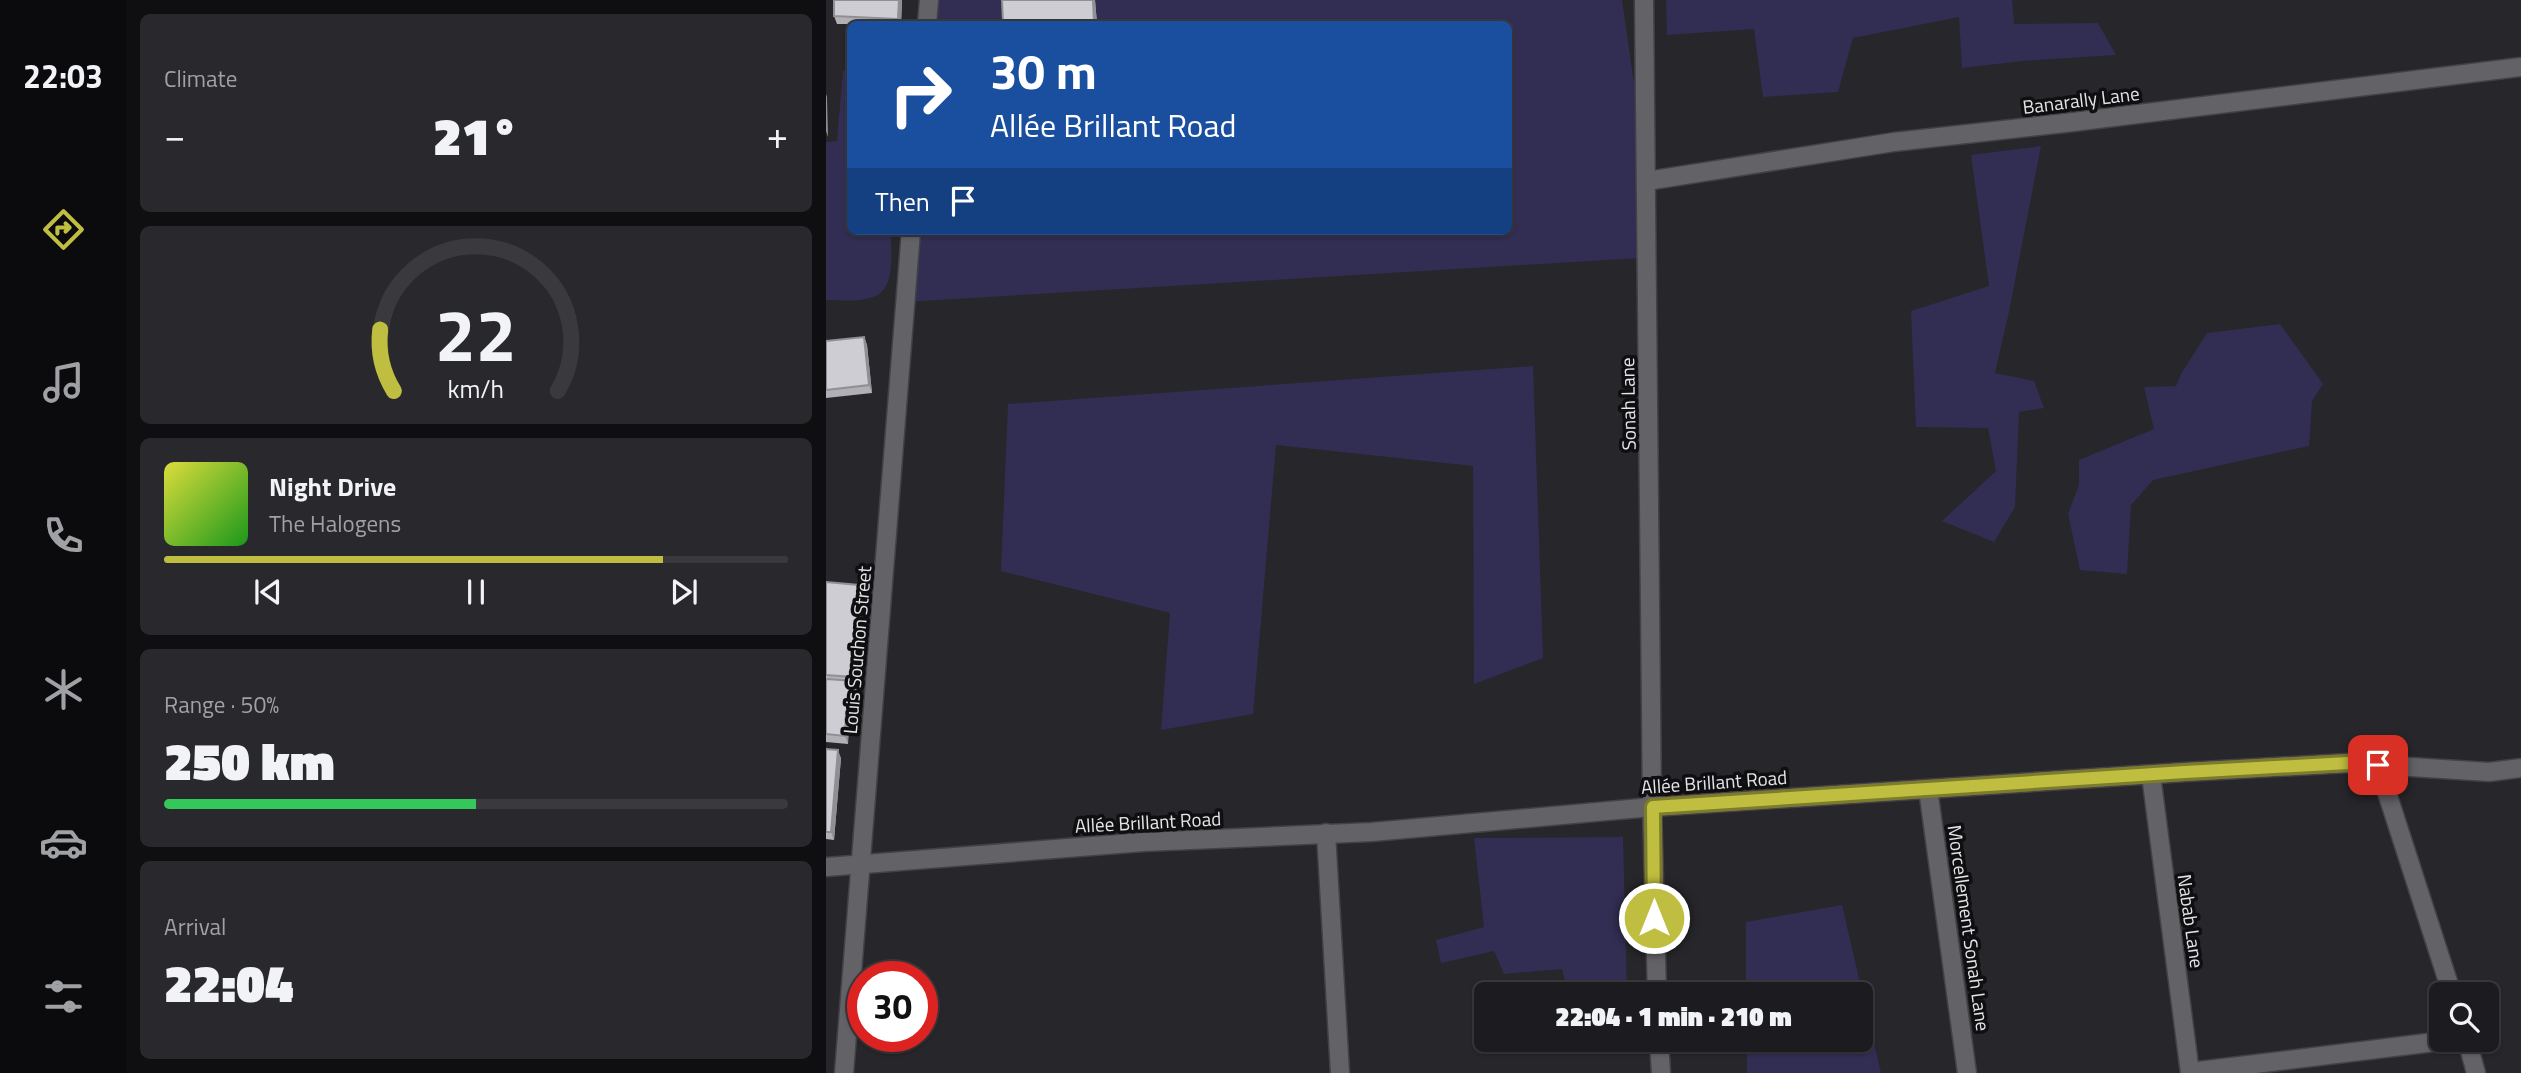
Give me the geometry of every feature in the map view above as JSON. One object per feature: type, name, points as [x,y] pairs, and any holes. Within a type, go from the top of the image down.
[{"type":"street","points":[[927,21],[929,0]]},
{"type":"street","name":"Sonah Lane","points":[[1644,0],[1656,982]]},
{"type":"street","name":"Banarally Lane","points":[[1647,181],[1894,142],[2079,122],[2521,67]]},
{"type":"street","name":"Louis Souchon Street","points":[[844,1073],[911,235]]},
{"type":"street","name":"Allée Brillant Road","points":[[826,867],[1144,842],[1372,832],[1653,814],[1928,789],[2348,763],[2489,772],[2521,768]]},
{"type":"street","points":[[2378,765],[2448,982]]},
{"type":"street","name":"Nabab Lane","points":[[2151,775],[2190,1072]]},
{"type":"street","name":"Morcellement Sonah Lane","points":[[1928,789],[1967,1073]]},
{"type":"street","points":[[1326,834],[1340,1073]]},
{"type":"street","points":[[2190,1072],[2429,1043]]},
{"type":"street","points":[[1660,1052],[1661,1073]]},
{"type":"street","points":[[2470,1052],[2476,1073]]},
{"type":"shaded area","points":[[927,0],[1622,0],[1647,174],[1641,258],[904,302],[909,235],[1512,235],[1512,21],[925,21]]},
{"type":"shaded area","points":[[1666,0],[2012,0],[2014,24],[2098,23],[2116,55],[1962,68],[1959,17],[1853,38],[1838,92],[1763,97],[1754,29],[1667,35]]},
{"type":"shaded area","points":[[847,70],[847,235],[891,235],[891,270],[885,288],[879,294],[860,300],[826,300],[826,142],[837,141],[843,71]]},
{"type":"shaded area","points":[[2041,146],[1995,373],[2034,381],[2044,408],[2019,412],[2015,507],[1994,542],[1942,521],[1996,471],[1988,428],[1916,427],[1911,311],[1989,286],[1971,155]]},
{"type":"shaded area","points":[[2280,324],[2323,384],[2312,401],[2309,446],[2153,480],[2131,505],[2127,574],[2080,570],[2068,514],[2079,485],[2079,460],[2154,429],[2144,387],[2176,386],[2207,333]]},
{"type":"shaded area","points":[[1533,366],[1543,658],[1474,684],[1473,466],[1276,445],[1253,714],[1161,730],[1170,613],[1001,571],[1008,404]]},
{"type":"shaded area","points":[[1623,837],[1627,982],[1565,982],[1562,969],[1504,974],[1494,951],[1441,963],[1436,940],[1484,927],[1474,838]]},
{"type":"shaded area","points":[[1842,905],[1860,982],[1746,982],[1746,922]]},
{"type":"shaded area","points":[[1873,1039],[1881,1073],[1747,1073],[1747,1052],[1873,1052]]},
{"type":"building","points":[[834,0],[899,0],[898,19],[834,16]]},
{"type":"building","points":[[1002,0],[1093,0],[1094,21],[1003,21]]},
{"type":"building","points":[[864,337],[869,385],[826,390],[826,341]]},
{"type":"building","points":[[826,582],[859,585],[853,677],[826,675]]},
{"type":"building","points":[[826,679],[855,681],[853,712],[846,712],[845,736],[826,734]]},
{"type":"building","points":[[826,749],[838,750],[831,832],[826,832]]},
{"type":"route","points":[[1654,918],[1653,807],[2185,772],[2348,763],[2378,765]]}]
